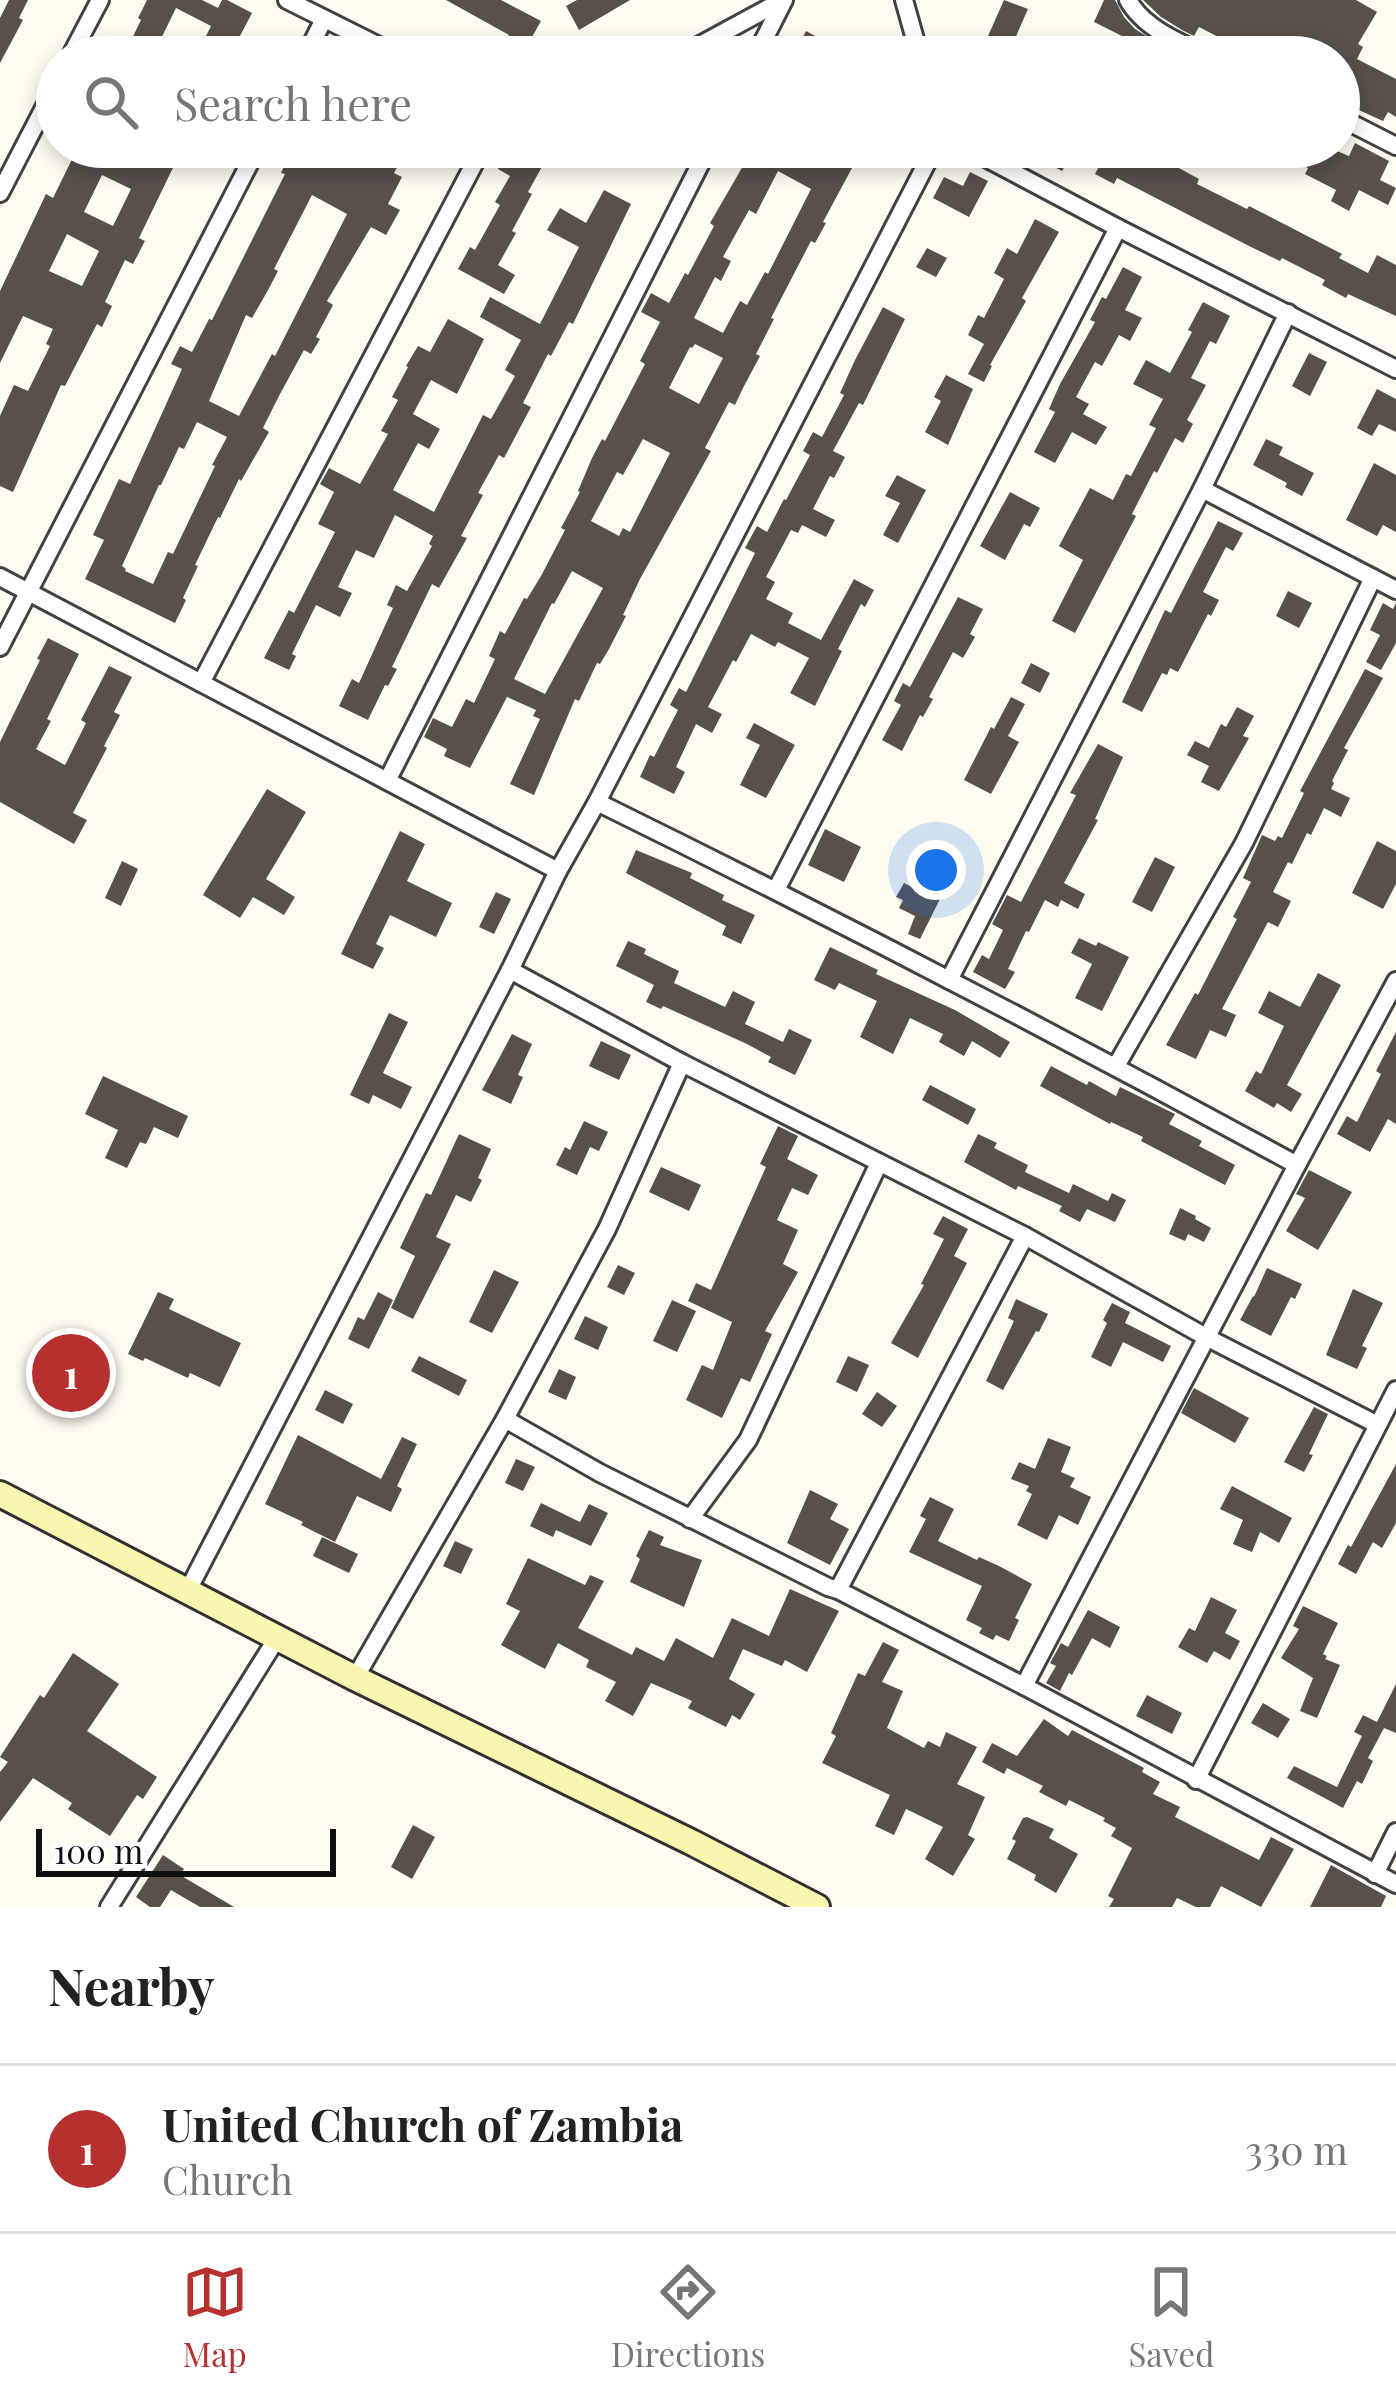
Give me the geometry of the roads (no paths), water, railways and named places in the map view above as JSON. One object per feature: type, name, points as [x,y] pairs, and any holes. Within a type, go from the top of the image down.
[{"type":"main road","points":[[0,1494],[355,1678],[817,1907]]},
{"type":"street","points":[[81,36],[100,0]]},
{"type":"street","points":[[287,0],[358,36]]},
{"type":"street","points":[[717,36],[783,0]]},
{"type":"street","points":[[765,36],[783,0]]},
{"type":"street","points":[[904,0],[914,36]]},
{"type":"street","points":[[1127,0],[1134,11],[1169,36]]},
{"type":"street","points":[[316,36],[324,19]]},
{"type":"street","points":[[0,193],[36,124]]},
{"type":"street","points":[[1360,128],[1396,146]]},
{"type":"street","points":[[0,647],[248,168]]},
{"type":"street","points":[[201,683],[472,168]]},
{"type":"street","points":[[386,781],[698,168]]},
{"type":"street","points":[[188,1592],[924,168]]},
{"type":"street","points":[[1005,168],[1396,369]]},
{"type":"street","points":[[776,890],[1118,228]]},
{"type":"street","points":[[949,980],[1288,313]]},
{"type":"street","points":[[1202,489],[1396,590]]},
{"type":"street","points":[[0,577],[558,871]]},
{"type":"street","points":[[1116,1066],[1244,843],[1373,578]]},
{"type":"street","points":[[597,802],[1116,1066],[1297,1165]]},
{"type":"street","points":[[510,970],[1376,1424]]},
{"type":"street","points":[[1024,1686],[1396,981]]},
{"type":"street","points":[[355,1678],[505,1419],[607,1229],[682,1063]]},
{"type":"street","points":[[690,1519],[748,1440],[879,1163]]},
{"type":"street","points":[[838,1590],[1025,1236]]},
{"type":"street","points":[[1196,1780],[1396,1390]]},
{"type":"street","points":[[505,1419],[600,1473],[1024,1686],[1396,1884]]},
{"type":"street","points":[[109,1907],[277,1638]]},
{"type":"street","points":[[1375,1874],[1396,1832]]},
{"type":"place","name":"United Church of Zambia","points":[[71,1373]]}]
